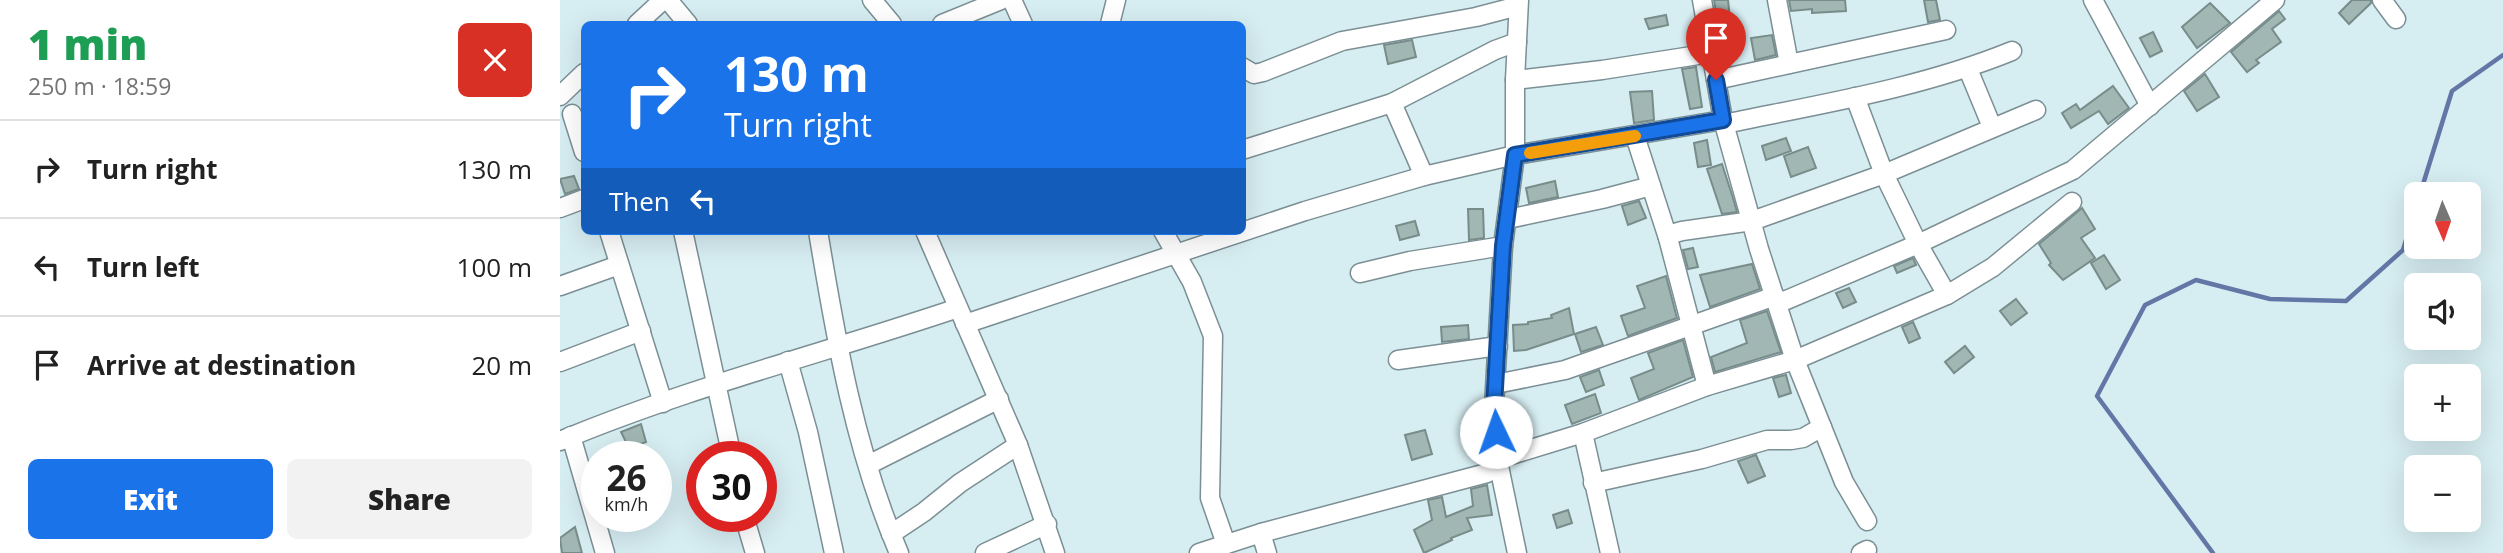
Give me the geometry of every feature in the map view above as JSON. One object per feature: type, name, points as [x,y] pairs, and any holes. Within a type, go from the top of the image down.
[{"type":"street","points":[[641,21],[666,0],[685,21]]},
{"type":"street","points":[[872,0],[890,21]]},
{"type":"street","points":[[949,21],[1001,0]]},
{"type":"street","points":[[1012,0],[1022,21]]},
{"type":"street","points":[[1111,21],[1116,0]]},
{"type":"street","points":[[1702,0],[1724,122],[1776,300],[1796,360],[1844,482],[1867,522]]},
{"type":"street","points":[[1777,0],[1789,64]]},
{"type":"street","points":[[2093,0],[2150,106]]},
{"type":"street","points":[[1496,384],[1565,370],[1693,325],[1776,300],[1918,244],[2073,170],[2275,0]]},
{"type":"street","points":[[2382,0],[2396,19]]},
{"type":"street","points":[[1246,69],[1254,74],[1263,72],[1342,41],[1476,17],[1518,3],[1515,155],[1503,246],[1494,406],[1499,462],[1517,553]]},
{"type":"street","points":[[1716,80],[1946,30]]},
{"type":"street","points":[[1246,149],[1392,103],[1495,50],[1517,42]]},
{"type":"street","points":[[1246,231],[1424,176],[1515,155],[1724,122],[1855,97],[1968,69],[2012,51]]},
{"type":"street","points":[[1515,80],[1711,53]]},
{"type":"street","points":[[1968,69],[1992,127]]},
{"type":"street","points":[[581,79],[567,109],[581,144]]},
{"type":"street","points":[[1855,97],[1884,174],[1918,244],[1947,295]]},
{"type":"street","points":[[1392,103],[1424,176]]},
{"type":"street","points":[[1668,238],[1671,234],[1752,221],[1884,174],[2036,110]]},
{"type":"street","points":[[1635,136],[1668,238],[1707,386]]},
{"type":"street","points":[[1508,219],[1651,186]]},
{"type":"street","points":[[560,208],[581,200]]},
{"type":"street","points":[[1199,553],[1261,533],[1487,473],[1499,462],[1707,386],[1796,360],[1947,295],[1993,267],[2072,202]]},
{"type":"street","points":[[610,235],[663,403]]},
{"type":"street","points":[[685,235],[729,441]]},
{"type":"street","points":[[819,235],[837,346],[868,465],[899,553]]},
{"type":"street","points":[[927,235],[1018,445],[1055,553]]},
{"type":"street","points":[[1165,235],[1192,282],[1213,336],[1210,499],[1226,544]]},
{"type":"street","points":[[606,553],[565,439],[718,384],[837,346],[962,316],[1234,235]]},
{"type":"street","points":[[1360,273],[1410,261],[1503,246]]},
{"type":"street","points":[[560,286],[619,265]]},
{"type":"street","points":[[560,362],[640,331]]},
{"type":"street","points":[[1398,360],[1498,346]]},
{"type":"street","points":[[788,361],[808,432],[834,553]]},
{"type":"street","points":[[868,465],[999,399]]},
{"type":"street","points":[[1593,483],[1702,459],[1767,440],[1803,438],[1822,427]]},
{"type":"street","points":[[1583,433],[1610,553]]},
{"type":"street","points":[[891,534],[960,483],[1018,445]]},
{"type":"street","points":[[985,553],[1047,524]]},
{"type":"street","points":[[749,532],[755,553]]},
{"type":"street","points":[[1261,533],[1267,553]]},
{"type":"building","points":[[1714,0],[1728,0],[1733,47],[1728,48],[1730,65],[1725,66]]},
{"type":"building","points":[[1789,0],[1845,0],[1846,11],[1791,11]]},
{"type":"building","points":[[1924,0],[1936,0],[1940,20],[1928,22]]},
{"type":"building","points":[[2352,0],[2371,0],[2371,3],[2349,24],[2339,13]]},
{"type":"building","points":[[2210,3],[2230,23],[2197,48],[2182,27]]},
{"type":"building","points":[[2279,11],[2285,19],[2272,29],[2281,42],[2256,60],[2259,63],[2247,72],[2231,52]]},
{"type":"building","points":[[1666,15],[1668,25],[1649,29],[1645,19]]},
{"type":"building","points":[[2153,32],[2162,51],[2150,57],[2140,38]]},
{"type":"building","points":[[1772,35],[1776,55],[1755,60],[1751,38]]},
{"type":"building","points":[[1412,40],[1416,57],[1388,64],[1384,45]]},
{"type":"building","points":[[1696,67],[1702,107],[1690,109],[1682,69]]},
{"type":"building","points":[[2205,74],[2219,97],[2197,111],[2184,91]]},
{"type":"building","points":[[2113,86],[2129,108],[2108,124],[2099,111],[2071,128],[2062,113],[2076,104],[2080,110]]},
{"type":"building","points":[[1652,91],[1654,120],[1634,123],[1630,92]]},
{"type":"building","points":[[1786,138],[1791,151],[1766,160],[1762,146]]},
{"type":"building","points":[[1707,140],[1711,165],[1698,167],[1694,143]]},
{"type":"building","points":[[1808,147],[1816,168],[1791,177],[1784,156]]},
{"type":"building","points":[[1722,164],[1737,212],[1722,214],[1707,169]]},
{"type":"building","points":[[574,176],[579,189],[565,194],[560,179]]},
{"type":"building","points":[[1555,181],[1558,197],[1529,203],[1526,188]]},
{"type":"building","points":[[1639,201],[1646,218],[1628,225],[1622,206]]},
{"type":"building","points":[[2082,208],[2095,229],[2081,238],[2095,258],[2063,280],[2049,265],[2051,263],[2039,244]]},
{"type":"building","points":[[1468,209],[1483,209],[1484,238],[1469,240]]},
{"type":"building","points":[[1415,221],[1419,235],[1400,240],[1396,226]]},
{"type":"building","points":[[1693,248],[1698,267],[1688,269],[1683,250]]},
{"type":"building","points":[[2104,255],[2120,280],[2106,289],[2091,263]]},
{"type":"building","points":[[1913,258],[1916,265],[1897,273],[1894,266]]},
{"type":"building","points":[[1752,264],[1760,289],[1710,307],[1700,275]]},
{"type":"building","points":[[1666,276],[1677,318],[1628,336],[1621,316],[1645,308],[1637,286]]},
{"type":"building","points":[[1849,288],[1856,302],[1843,308],[1836,293]]},
{"type":"building","points":[[2016,299],[2027,313],[2011,325],[2000,311]]},
{"type":"building","points":[[1569,308],[1574,334],[1526,350],[1514,351],[1513,325],[1552,318],[1551,315]]},
{"type":"building","points":[[1767,311],[1781,352],[1715,372],[1711,357],[1747,343],[1740,320]]},
{"type":"building","points":[[1913,322],[1920,338],[1909,343],[1902,327]]},
{"type":"building","points":[[1468,325],[1469,339],[1442,342],[1441,327]]},
{"type":"building","points":[[1596,327],[1603,345],[1581,352],[1575,334]]},
{"type":"building","points":[[1683,340],[1693,377],[1639,400],[1631,378],[1654,369],[1648,353]]},
{"type":"building","points":[[1965,346],[1974,357],[1954,373],[1945,362]]},
{"type":"building","points":[[1599,370],[1604,385],[1586,392],[1580,377]]},
{"type":"building","points":[[1786,375],[1791,393],[1779,397],[1773,378]]},
{"type":"building","points":[[1595,394],[1601,413],[1572,424],[1565,405]]},
{"type":"building","points":[[641,424],[646,441],[626,441],[621,432]]},
{"type":"building","points":[[1425,430],[1432,454],[1412,460],[1405,435]]},
{"type":"building","points":[[1756,455],[1765,476],[1748,483],[1738,461]]},
{"type":"building","points":[[1487,485],[1492,515],[1467,518],[1472,530],[1424,553],[1414,530],[1432,520],[1428,500],[1442,497],[1446,517],[1473,506],[1471,489]]},
{"type":"building","points":[[1568,510],[1572,523],[1557,528],[1553,515]]},
{"type":"building","points":[[575,527],[582,553],[562,553],[560,538]]},
{"type":"waterway","points":[[2424,182],[2452,91],[2503,55]]},
{"type":"waterway","points":[[2213,553],[2097,396],[2145,305],[2196,280],[2270,299],[2346,301],[2404,247]]},
{"type":"slow traffic","points":[[1530,153],[1635,136]]},
{"type":"route","points":[[1496,432],[1494,406],[1503,246],[1515,155],[1723,120],[1716,80]]}]
